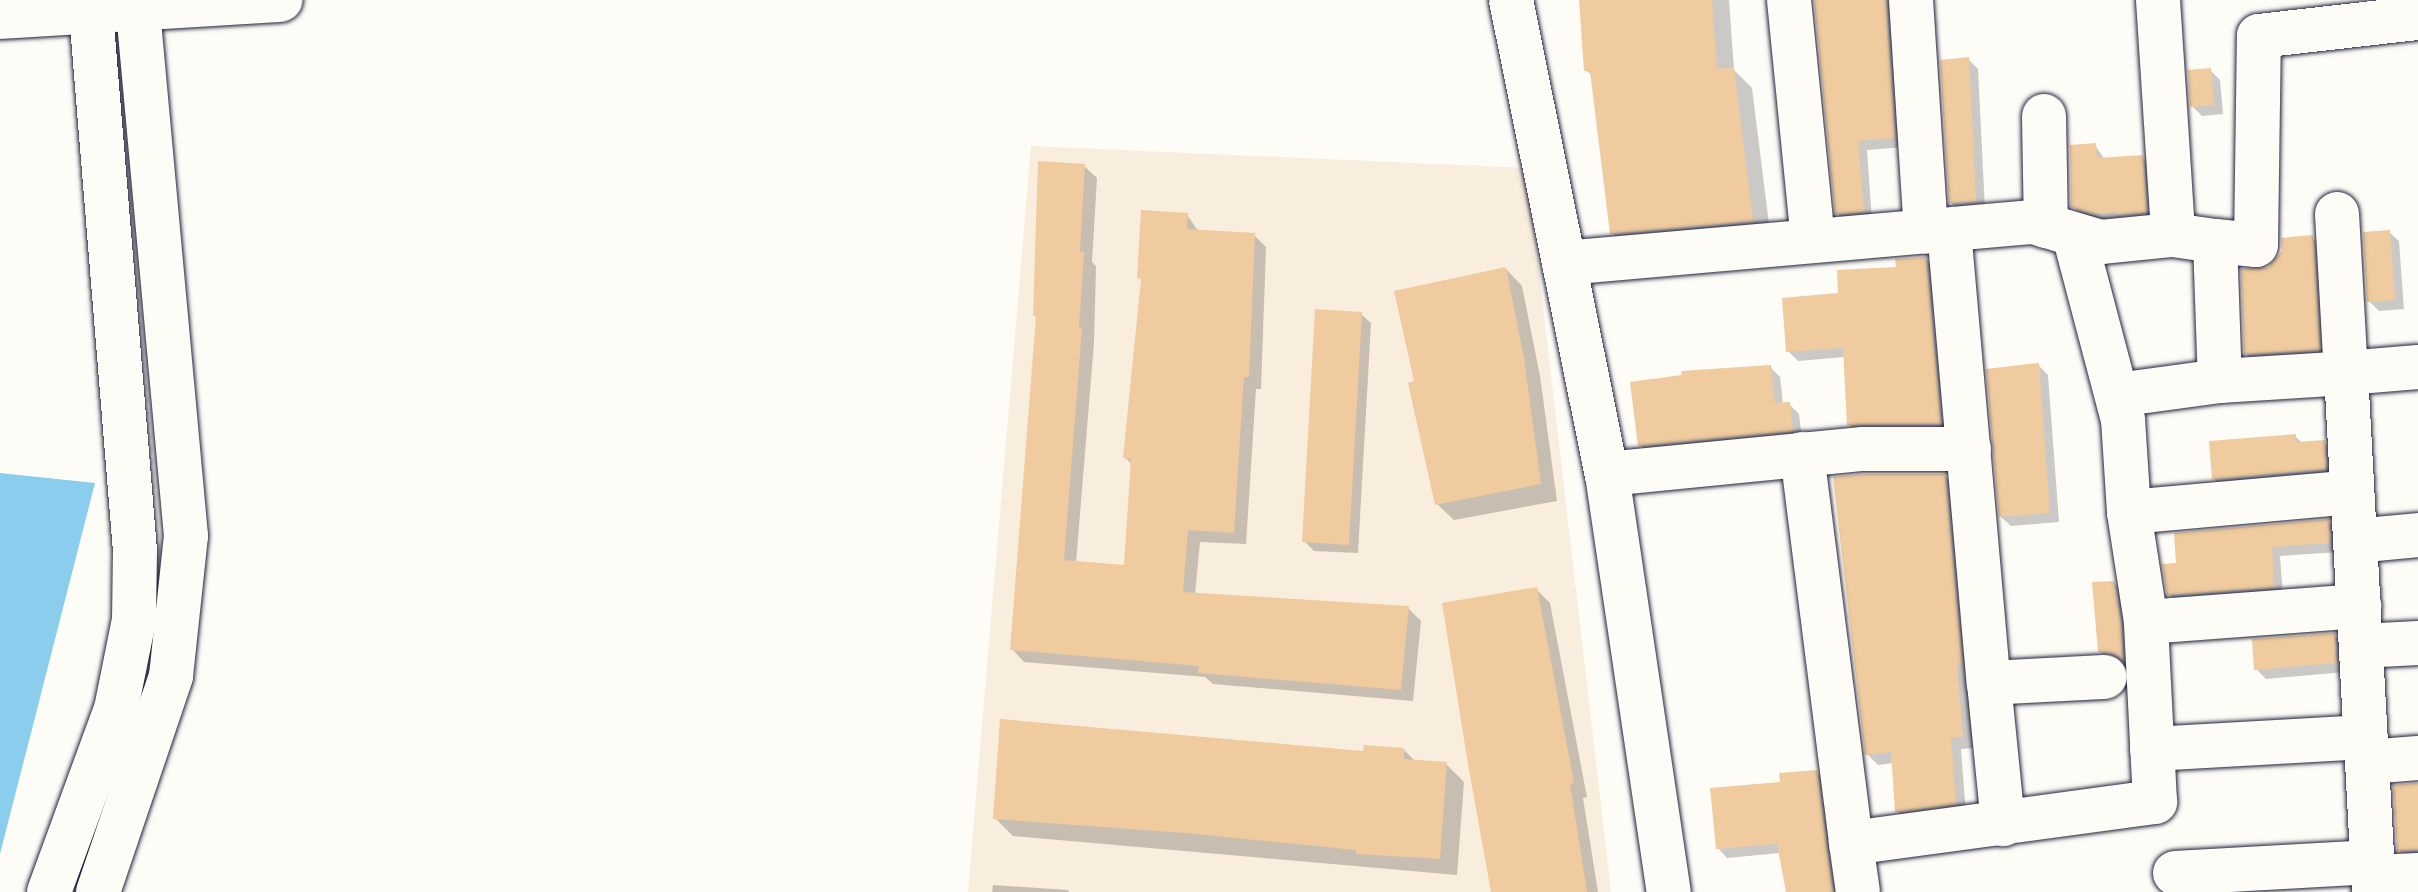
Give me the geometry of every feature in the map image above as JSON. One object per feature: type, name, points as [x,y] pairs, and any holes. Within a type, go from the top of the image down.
[{"type":"street","points":[[0,17],[91,6],[280,0]]},
{"type":"street","points":[[1511,0],[1607,474],[1669,892]]},
{"type":"street","points":[[1789,0],[1813,241]]},
{"type":"street","points":[[1911,0],[1938,231],[1969,449],[2003,824]]},
{"type":"street","points":[[2158,0],[2194,238],[2220,381]]},
{"type":"street","points":[[98,892],[171,676],[186,536],[138,5]]},
{"type":"street","points":[[49,892],[116,709],[134,620],[135,551],[91,6]]},
{"type":"street","points":[[1564,263],[2033,222],[2101,242],[2194,238],[2256,245],[2259,36],[2418,18]]},
{"type":"street","points":[[1851,843],[2155,802],[2146,622],[2129,512],[2123,420],[2060,230],[2044,116]]},
{"type":"street","points":[[2337,214],[2374,877]]},
{"type":"street","points":[[2117,395],[2220,381],[2418,367]]},
{"type":"street","points":[[1607,474],[1863,449],[1969,449]]},
{"type":"street","points":[[1802,454],[1858,892]]},
{"type":"street","points":[[2129,512],[2352,492]]},
{"type":"street","points":[[2355,541],[2418,535]]},
{"type":"street","points":[[2146,622],[2360,626],[2418,643]]},
{"type":"street","points":[[1989,683],[2105,677]]},
{"type":"street","points":[[2152,749],[2366,750],[2418,758]]},
{"type":"street","points":[[2175,873],[2418,875]]},
{"type":"shaded area","points":[[1031,146],[1527,168],[1611,892],[968,892]]},
{"type":"water","points":[[0,473],[95,483],[0,854]]},
{"type":"building","points":[[1579,0],[1712,0],[1717,69],[1734,67],[1753,221],[1610,234],[1590,71],[1584,71]]},
{"type":"building","points":[[1814,0],[1886,0],[1895,138],[1858,141],[1864,212],[1835,214]]},
{"type":"building","points":[[1969,57],[1976,201],[1949,203],[1940,60]]},
{"type":"building","points":[[2211,68],[2214,105],[2190,107],[2188,70]]},
{"type":"building","points":[[2096,143],[2097,158],[2143,155],[2147,212],[2093,214],[2071,207],[2070,145]]},
{"type":"building","points":[[1038,161],[1085,164],[1080,251],[1084,252],[1079,328],[1082,328],[1064,560],[1124,565],[1131,459],[1123,458],[1141,279],[1137,278],[1141,210],[1188,213],[1187,229],[1255,233],[1249,377],[1244,377],[1234,533],[1188,530],[1183,592],[1409,606],[1401,690],[1198,673],[1199,666],[1010,650],[1036,316],[1033,316]]},
{"type":"building","points":[[2390,230],[2395,300],[2367,302],[2363,232]]},
{"type":"building","points":[[2313,235],[2320,350],[2244,354],[2241,269],[2268,267],[2282,251],[2281,238]]},
{"type":"building","points":[[1926,257],[1941,424],[1847,425],[1843,348],[1786,352],[1782,298],[1838,293],[1837,270],[1896,267],[1895,259]]},
{"type":"building","points":[[1506,267],[1524,358],[1541,484],[1435,505],[1408,383],[1414,381],[1394,291]]},
{"type":"building","points":[[1315,309],[1362,312],[1349,545],[1302,542]]},
{"type":"building","points":[[2039,363],[2050,513],[1999,517],[1986,369]]},
{"type":"building","points":[[1771,365],[1775,403],[1790,402],[1793,431],[1638,446],[1630,382],[1682,375],[1681,371]]},
{"type":"building","points":[[2296,434],[2296,442],[2325,440],[2326,469],[2212,479],[2209,441]]},
{"type":"building","points":[[1945,474],[1962,663],[1957,663],[1963,737],[1951,738],[1956,804],[1895,812],[1891,752],[1865,755],[1833,477]]},
{"type":"building","points":[[2329,519],[2330,543],[2272,547],[2274,587],[2167,595],[2162,564],[2176,563],[2174,533]]},
{"type":"building","points":[[2114,581],[2123,660],[2116,654],[2098,652],[2092,582]]},
{"type":"building","points":[[1537,587],[1574,783],[1570,784],[1587,892],[1491,892],[1468,764],[1442,603]]},
{"type":"building","points":[[2335,633],[2337,663],[2254,670],[2252,639]]},
{"type":"building","points":[[1000,719],[1363,751],[1364,745],[1404,748],[1404,759],[1447,762],[1440,859],[1356,854],[1356,850],[1185,833],[993,819]]},
{"type":"building","points":[[1817,770],[1833,892],[1786,892],[1777,844],[1716,849],[1710,788],[1780,782],[1779,773]]},
{"type":"building","points":[[2418,783],[2418,850],[2397,851],[2393,785]]}]
